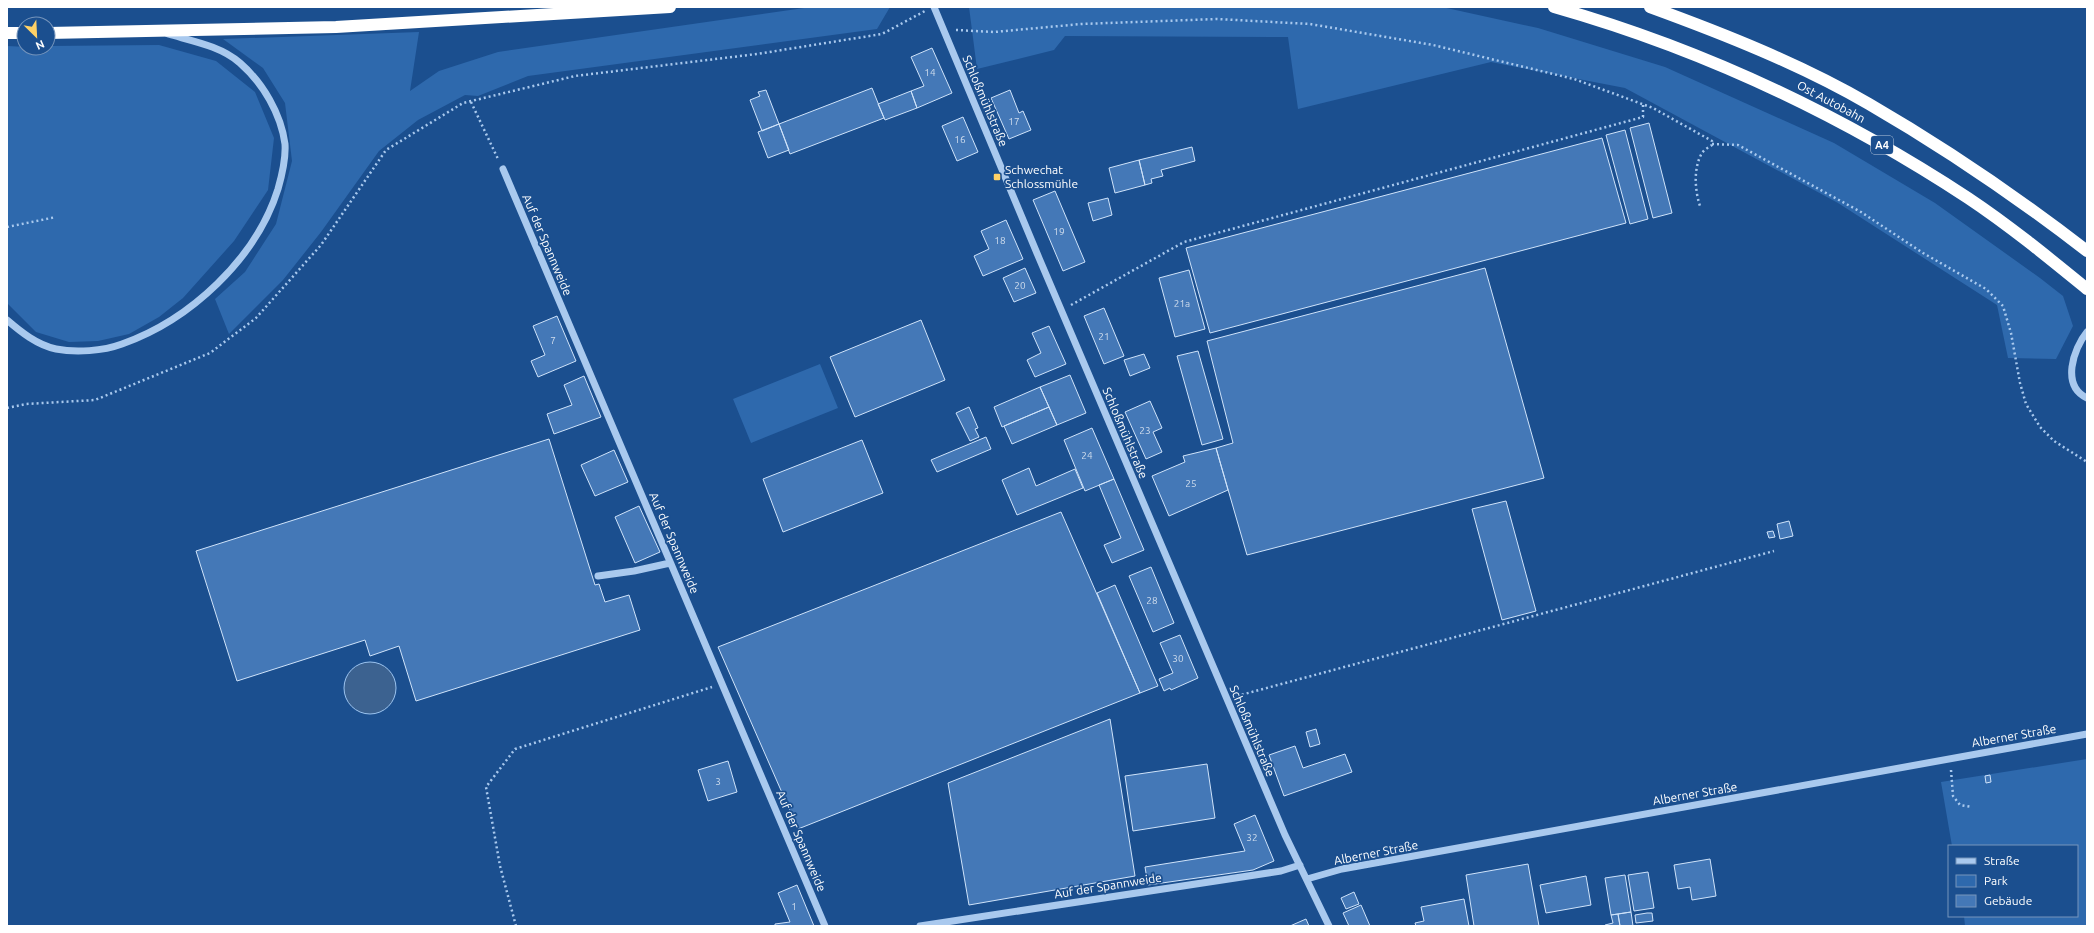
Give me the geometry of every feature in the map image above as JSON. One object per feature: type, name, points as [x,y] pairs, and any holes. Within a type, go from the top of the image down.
[{"type":"highway","points":[[56,33],[336,27],[670,7]]},
{"type":"highway","name":"Ost Autobahn","points":[[1554,7],[1648,37],[1698,55],[1770,86],[1839,121],[1904,158],[1969,199],[2041,252],[2087,289]]},
{"type":"highway","name":"Ost Autobahn","points":[[1650,7],[1708,28],[1779,59],[1867,103],[1946,150],[2021,200],[2087,251]]},
{"type":"street","name":"Schloßmühlstraße","points":[[934,7],[1061,311],[1285,835],[1329,926]]},
{"type":"street","points":[[7,320],[28,337],[56,349],[88,351],[121,344],[158,328],[194,303],[229,272],[256,236],[274,203],[283,173],[285,144],[276,112],[260,85],[240,62],[212,46],[156,30]]},
{"type":"street","name":"Auf der Spannweide","points":[[503,169],[825,926]]},
{"type":"street","points":[[2087,332],[2079,342],[2071,365],[2074,384],[2082,396],[2087,398]]},
{"type":"street","points":[[598,576],[634,571],[670,563]]},
{"type":"street","name":"Alberner Straße","points":[[1307,879],[1342,869],[2087,734]]},
{"type":"street","name":"Auf der Spannweide","points":[[920,926],[1281,871],[1300,865]]},
{"type":"path","points":[[7,408],[26,404],[96,400],[210,353],[256,318],[322,245],[386,150],[463,103],[574,76],[757,54],[882,34],[926,10]]},
{"type":"path","points":[[944,30],[994,32],[1081,24],[1217,19],[1310,24],[1440,46],[1574,79],[1652,108],[1712,141],[1712,144]]},
{"type":"path","points":[[471,102],[503,169]]},
{"type":"path","points":[[1061,311],[1184,242],[1643,117],[1643,104]]},
{"type":"path","points":[[1700,206],[1695,191],[1697,172],[1702,152],[1712,144],[1738,145],[1861,212],[1923,253],[1986,289],[2003,306],[2011,333],[2020,383],[2026,404],[2040,427],[2054,441],[2087,462]]},
{"type":"path","points":[[7,227],[56,217]]},
{"type":"path","points":[[1227,699],[1774,551]]},
{"type":"path","points":[[516,926],[500,866],[486,786],[515,750],[722,683]]},
{"type":"path","points":[[1950,759],[1953,796],[1960,805],[1972,807]]},
{"type":"green space","points":[[811,7],[890,7],[877,29],[528,76],[478,96],[465,95],[418,120],[379,151],[321,232],[283,280],[229,334],[215,299],[245,272],[276,224],[292,161],[285,103],[263,68],[223,39],[419,32],[410,91],[439,71],[498,52]]},
{"type":"green space","points":[[969,7],[1442,7],[1538,28],[1665,67],[1834,143],[1935,203],[2040,278],[2063,296],[2073,326],[2056,359],[2008,358],[1997,305],[1838,203],[1625,88],[1491,62],[1298,109],[1288,37],[1065,36],[1054,50],[977,69]]},
{"type":"green space","points":[[159,45],[216,61],[255,92],[274,138],[268,190],[234,241],[183,298],[159,317],[129,334],[98,341],[69,342],[36,332],[7,303],[7,46],[16,46],[16,56],[56,56],[56,46]]},
{"type":"green space","points":[[820,364],[838,408],[751,443],[733,399]]},
{"type":"green space","points":[[2087,759],[2087,926],[1965,926],[1964,917],[2078,917],[2078,845],[1952,845],[1941,782]]},
{"type":"shaded area","points":[[365,662],[375,662],[389,669],[396,683],[396,693],[389,707],[375,714],[365,714],[355,710],[348,703],[344,693],[344,683],[348,673],[355,666]]},
{"type":"building","points":[[932,48],[952,93],[917,108],[911,91],[924,86],[911,57]]},
{"type":"building","points":[[872,88],[884,118],[790,154],[779,124]]},
{"type":"building","points":[[766,90],[779,124],[762,131],[750,100],[760,96],[758,92]]},
{"type":"building","points":[[1010,90],[1019,113],[1023,111],[1031,130],[1009,139],[991,98]]},
{"type":"building","points":[[911,91],[917,108],[885,120],[878,104]]},
{"type":"building","points":[[963,117],[978,152],[957,161],[942,126]]},
{"type":"building","points":[[1649,123],[1672,213],[1653,218],[1630,128]]},
{"type":"building","points":[[779,124],[789,150],[768,158],[758,132]]},
{"type":"building","points":[[1625,130],[1648,219],[1630,224],[1606,135]]},
{"type":"building","points":[[1602,138],[1626,223],[1210,333],[1186,248]]},
{"type":"building","points":[[1192,147],[1195,161],[1161,170],[1163,176],[1151,179],[1152,183],[1145,185],[1139,160]]},
{"type":"building","points":[[1139,160],[1145,185],[1115,193],[1109,168]]},
{"type":"building","points":[[1055,191],[1085,262],[1063,271],[1033,200]]},
{"type":"building","points":[[1108,198],[1112,215],[1093,221],[1088,203]]},
{"type":"building","points":[[1006,220],[1023,259],[983,276],[974,256],[989,249],[981,231]]},
{"type":"building","points":[[1025,268],[1036,293],[1014,302],[1003,278]]},
{"type":"building","points":[[1485,268],[1544,478],[1247,555],[1216,448],[1233,443],[1207,341]]},
{"type":"building","points":[[1189,270],[1205,329],[1175,337],[1159,278]]},
{"type":"building","points":[[1104,308],[1124,356],[1104,364],[1084,316]]},
{"type":"building","points":[[557,316],[576,361],[538,377],[531,361],[545,355],[533,326]]},
{"type":"building","points":[[921,320],[945,380],[855,417],[830,357]]},
{"type":"building","points":[[1049,326],[1066,364],[1035,377],[1027,360],[1041,353],[1032,333]]},
{"type":"building","points":[[1198,351],[1223,439],[1202,445],[1177,356]]},
{"type":"building","points":[[1144,354],[1150,368],[1130,376],[1124,360]]},
{"type":"building","points":[[1070,375],[1086,413],[1057,425],[1040,387]]},
{"type":"building","points":[[584,376],[601,417],[554,434],[547,414],[572,405],[564,385]]},
{"type":"building","points":[[1040,387],[1049,407],[1002,427],[994,407]]},
{"type":"building","points":[[1150,401],[1162,428],[1153,432],[1162,452],[1146,459],[1125,412]]},
{"type":"building","points":[[969,407],[978,428],[975,429],[979,437],[970,441],[956,413]]},
{"type":"building","points":[[1049,407],[1057,425],[1012,444],[1004,426]]},
{"type":"building","points":[[1092,428],[1114,479],[1085,491],[1064,440]]},
{"type":"building","points":[[986,437],[991,449],[937,472],[931,460]]},
{"type":"building","points":[[549,439],[595,585],[599,584],[605,602],[629,595],[640,630],[416,701],[399,646],[370,656],[365,640],[237,681],[196,551]]},
{"type":"building","points":[[862,440],[883,493],[783,532],[763,479]]},
{"type":"building","points":[[1216,448],[1228,490],[1169,516],[1152,476],[1185,462],[1183,456]]},
{"type":"building","points":[[614,450],[628,482],[595,496],[581,465]]},
{"type":"building","points":[[1029,468],[1036,486],[1075,469],[1083,488],[1017,515],[1002,480]]},
{"type":"building","points":[[1114,479],[1144,550],[1112,563],[1104,545],[1121,538],[1099,485]]},
{"type":"building","points":[[1506,501],[1536,611],[1502,620],[1472,509]]},
{"type":"building","points":[[639,506],[660,552],[635,563],[615,517]]},
{"type":"building","points":[[1061,512],[1140,693],[798,829],[718,647]]},
{"type":"building","points":[[1789,521],[1793,536],[1780,539],[1777,524]]},
{"type":"building","points":[[1773,531],[1775,537],[1769,538],[1767,532]]},
{"type":"building","points":[[1151,567],[1174,623],[1153,632],[1129,576]]},
{"type":"building","points":[[1115,585],[1158,686],[1140,693],[1097,593]]},
{"type":"building","points":[[1180,635],[1198,678],[1171,690],[1170,688],[1164,691],[1159,679],[1173,673],[1160,643]]},
{"type":"building","points":[[1110,719],[1135,876],[969,905],[948,783]]},
{"type":"building","points":[[1316,729],[1320,744],[1310,747],[1306,732]]},
{"type":"building","points":[[1295,746],[1303,768],[1345,754],[1352,772],[1284,796],[1269,755]]},
{"type":"building","points":[[728,761],[737,792],[708,801],[698,770]]},
{"type":"building","points":[[1207,764],[1215,818],[1133,831],[1125,776]]},
{"type":"building","points":[[1990,775],[1991,782],[1986,783],[1985,776]]},
{"type":"building","points":[[1255,815],[1274,861],[1253,870],[1148,885],[1145,867],[1245,851],[1234,824]]},
{"type":"building","points":[[1710,859],[1716,896],[1692,900],[1690,887],[1678,889],[1674,865]]},
{"type":"building","points":[[1528,864],[1539,926],[1474,926],[1466,875]]},
{"type":"building","points":[[1648,872],[1654,908],[1634,911],[1628,875]]},
{"type":"building","points":[[1625,875],[1631,912],[1611,915],[1605,878]]},
{"type":"building","points":[[1586,876],[1591,905],[1546,913],[1540,885]]},
{"type":"building","points":[[797,885],[814,926],[775,926],[775,924],[790,922],[778,893]]},
{"type":"building","points":[[1354,892],[1359,904],[1346,909],[1341,898]]},
{"type":"building","points":[[1464,899],[1469,926],[1416,926],[1415,923],[1424,921],[1421,907]]},
{"type":"building","points":[[1361,905],[1370,926],[1349,926],[1343,913]]},
{"type":"building","points":[[1631,912],[1633,926],[1620,926],[1618,914]]},
{"type":"building","points":[[1652,913],[1653,921],[1636,923],[1635,915]]},
{"type":"building","points":[[1618,914],[1620,926],[1605,926],[1613,923],[1611,915]]},
{"type":"building","points":[[1306,919],[1309,926],[1290,926]]},
{"type":"place","name":"Schwechat Schlossmühle","points":[[997,177]]}]
